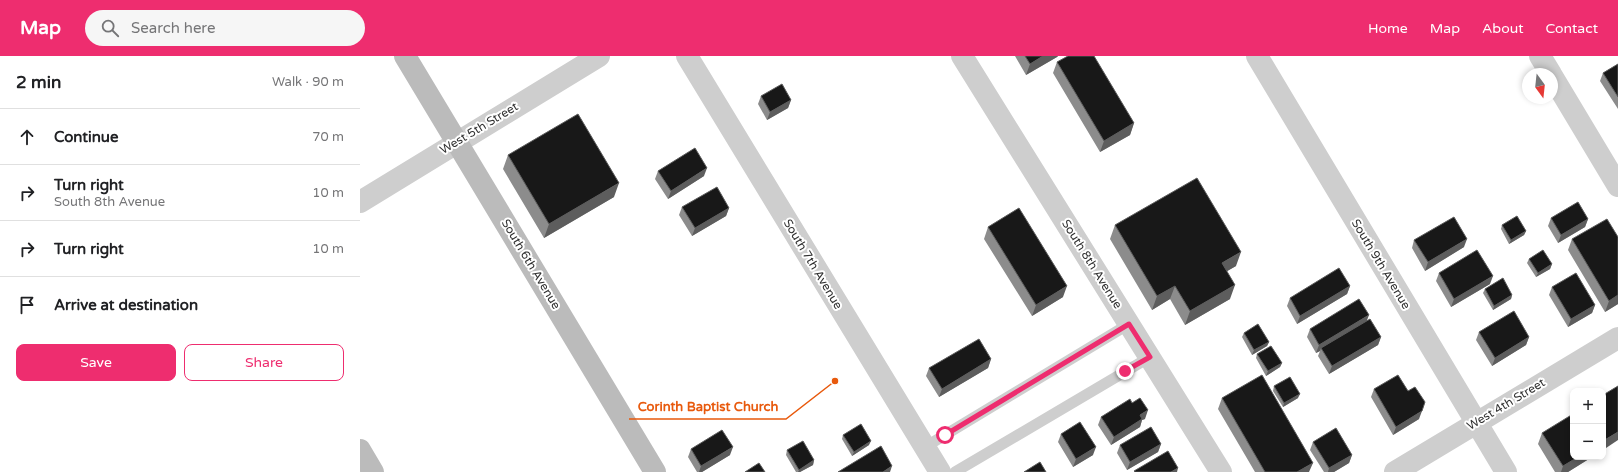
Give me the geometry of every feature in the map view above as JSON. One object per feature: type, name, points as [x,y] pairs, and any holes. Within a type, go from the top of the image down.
[{"type":"street","name":"South 6th Avenue","points":[[406,56],[655,472]]},
{"type":"street","name":"West 5th Street","points":[[360,202],[457,141],[599,56]]},
{"type":"street","name":"South 7th Avenue","points":[[687,56],[940,472]]},
{"type":"street","name":"South 8th Avenue","points":[[962,56],[1221,472]]},
{"type":"street","name":"South 9th Avenue","points":[[1257,56],[1506,472]]},
{"type":"street","points":[[1540,56],[1547,68]]},
{"type":"street","points":[[1558,87],[1618,186]]},
{"type":"street","name":"West 4th Street","points":[[1395,472],[1618,338]]},
{"type":"street","points":[[360,450],[373,472]]},
{"type":"lane","points":[[925,447],[1129,324]]},
{"type":"lane","points":[[955,472],[1150,357]]},
{"type":"building","points":[[1025,56],[1043,56],[1030,64]]},
{"type":"building","points":[[1068,56],[1094,56],[1134,123],[1104,141],[1057,62]]},
{"type":"building","points":[[1618,64],[1618,97],[1603,73]]},
{"type":"building","points":[[782,84],[791,100],[770,112],[761,96]]},
{"type":"building","points":[[578,114],[619,183],[549,224],[508,155]]},
{"type":"building","points":[[695,148],[707,168],[671,191],[658,171]]},
{"type":"building","points":[[1197,178],[1241,252],[1222,263],[1235,285],[1190,311],[1175,286],[1157,296],[1115,225]]},
{"type":"building","points":[[717,187],[729,208],[695,228],[682,207]]},
{"type":"building","points":[[1578,202],[1588,219],[1561,235],[1551,218]]},
{"type":"building","points":[[1019,208],[1067,286],[1036,305],[988,227]]},
{"type":"building","points":[[1517,216],[1526,231],[1511,240],[1502,225]]},
{"type":"building","points":[[1454,217],[1467,239],[1428,262],[1414,240]]},
{"type":"building","points":[[1607,219],[1618,237],[1618,295],[1609,301],[1572,239]]},
{"type":"building","points":[[1477,250],[1493,276],[1454,299],[1439,273]]},
{"type":"building","points":[[1543,250],[1552,264],[1538,273],[1529,259]]},
{"type":"building","points":[[1339,268],[1350,286],[1300,316],[1290,298]]},
{"type":"building","points":[[1576,273],[1595,305],[1571,319],[1552,287]]},
{"type":"building","points":[[1503,278],[1512,295],[1494,306],[1485,289]]},
{"type":"building","points":[[1359,299],[1369,315],[1319,345],[1310,329]]},
{"type":"building","points":[[1514,311],[1529,337],[1495,358],[1479,332]]},
{"type":"building","points":[[1370,319],[1381,337],[1332,366],[1321,348]]},
{"type":"building","points":[[1258,324],[1269,342],[1254,350],[1244,333]]},
{"type":"building","points":[[979,339],[991,359],[942,389],[929,368]]},
{"type":"building","points":[[1271,346],[1282,363],[1268,371],[1257,354]]},
{"type":"building","points":[[1262,375],[1313,463],[1297,472],[1265,472],[1222,398]]},
{"type":"building","points":[[1398,375],[1408,391],[1415,387],[1425,402],[1422,411],[1396,427],[1374,389]]},
{"type":"building","points":[[1290,377],[1300,394],[1284,403],[1274,386]]},
{"type":"building","points":[[1618,386],[1618,432],[1606,439],[1606,424],[1606,393]]},
{"type":"building","points":[[1140,398],[1148,410],[1140,415],[1142,419],[1114,437],[1101,417],[1130,399],[1132,403]]},
{"type":"building","points":[[1570,416],[1570,460],[1573,460],[1563,466],[1542,433]]},
{"type":"building","points":[[1080,422],[1096,447],[1076,459],[1061,434]]},
{"type":"building","points":[[861,424],[871,441],[854,452],[843,435]]},
{"type":"building","points":[[1151,427],[1161,444],[1130,462],[1120,445]]},
{"type":"building","points":[[1336,428],[1352,455],[1329,468],[1313,442]]},
{"type":"building","points":[[722,430],[733,447],[701,466],[691,449]]},
{"type":"building","points":[[803,441],[814,460],[799,470],[787,450]]},
{"type":"building","points":[[881,446],[892,466],[883,472],[838,472]]},
{"type":"building","points":[[1168,451],[1178,468],[1171,472],[1134,471]]},
{"type":"building","points":[[1040,462],[1046,472],[1024,472]]},
{"type":"building","points":[[759,463],[765,472],[745,472]]},
{"type":"place","name":"Corinth Baptist Church","points":[[835,381]]},
{"type":"route","points":[[945,435],[1129,324],[1150,357],[1125,371]]}]
